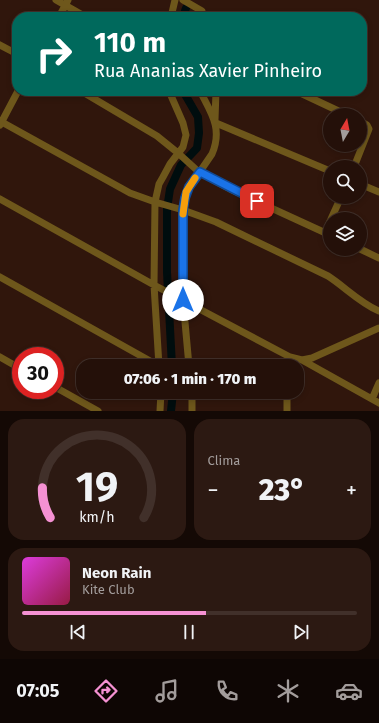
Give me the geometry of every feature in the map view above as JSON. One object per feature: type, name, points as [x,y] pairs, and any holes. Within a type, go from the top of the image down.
[{"type":"street","points":[[56,0],[67,2],[80,12]]},
{"type":"street","points":[[172,12],[175,0]]},
{"type":"street","points":[[182,0],[200,12]]},
{"type":"street","points":[[62,12],[67,2]]},
{"type":"street","points":[[0,45],[12,51]]},
{"type":"street","points":[[15,96],[0,123],[124,189],[159,203],[181,209],[216,222],[328,276],[360,300],[379,311]]},
{"type":"street","points":[[89,96],[157,136],[198,171],[230,189],[323,232]]},
{"type":"street","points":[[159,359],[159,184],[180,155],[185,144],[186,135],[183,123],[171,96]]},
{"type":"street","points":[[202,96],[215,122],[323,168]]},
{"type":"street","points":[[188,359],[180,299],[181,209],[186,192],[198,171],[215,147],[217,134],[215,122],[216,96]]},
{"type":"street","points":[[307,96],[333,108]]},
{"type":"street","points":[[367,126],[369,132],[367,137]]},
{"type":"street","points":[[367,187],[379,192]]},
{"type":"street","points":[[0,199],[180,299],[290,357],[298,359]]},
{"type":"street","points":[[367,252],[379,258]]},
{"type":"street","points":[[0,277],[146,359]]},
{"type":"street","points":[[304,360],[312,358],[379,328]]},
{"type":"street","points":[[0,357],[12,364]]},
{"type":"street","points":[[304,361],[379,403]]},
{"type":"street","points":[[372,399],[379,383]]},
{"type":"street","points":[[64,392],[98,411]]},
{"type":"street","points":[[160,411],[161,399]]},
{"type":"street","points":[[192,399],[192,411]]},
{"type":"street","points":[[287,399],[287,411]]},
{"type":"waterway","points":[[185,12],[186,8]]},
{"type":"waterway","points":[[172,359],[167,272],[167,209],[170,189],[181,165],[197,148],[199,133],[198,117],[186,96]]},
{"type":"waterway","points":[[171,411],[172,399]]},
{"type":"slow traffic","points":[[183,214],[186,192],[195,178]]},
{"type":"route","points":[[183,300],[183,210],[186,192],[195,178],[200,172],[212,180],[257,201]]}]
